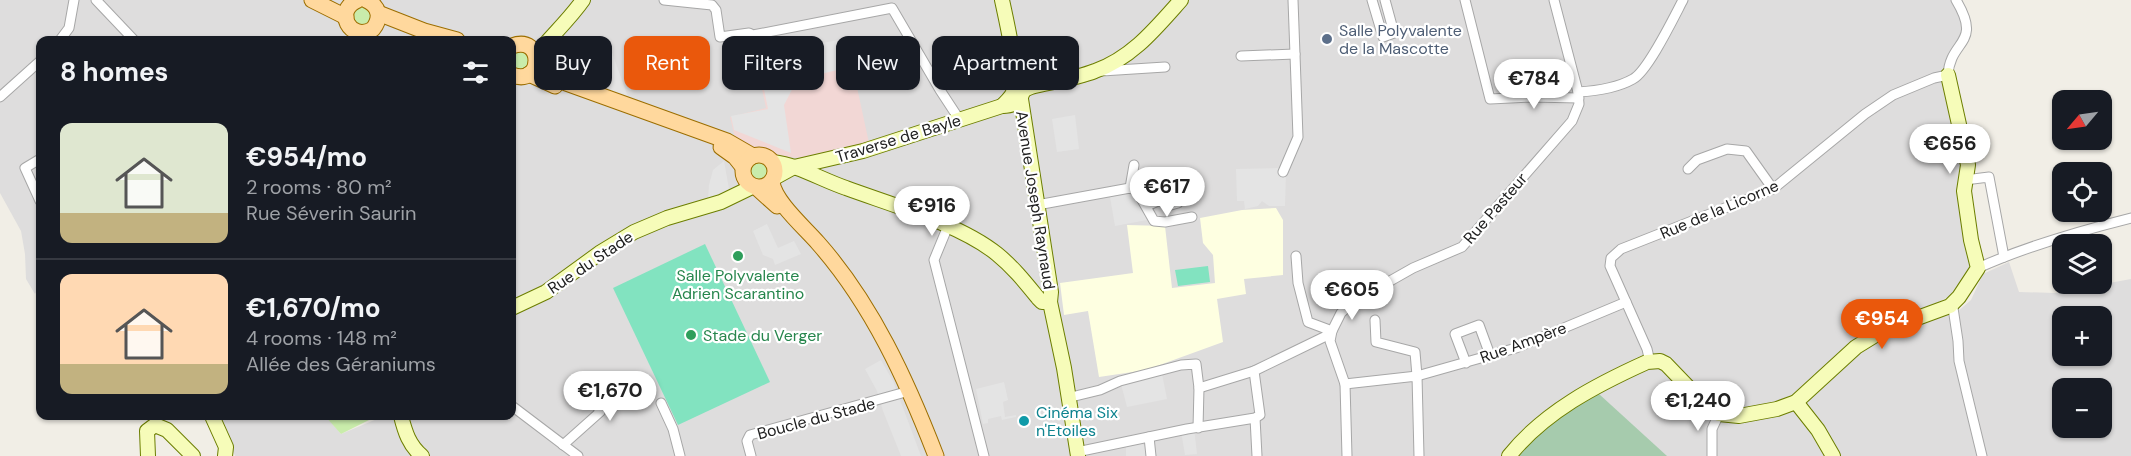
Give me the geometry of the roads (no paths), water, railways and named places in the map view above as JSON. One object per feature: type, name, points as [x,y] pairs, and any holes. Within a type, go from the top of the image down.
[{"type":"main road","points":[[312,0],[416,36]]},
{"type":"main road","points":[[334,0],[363,17],[442,36]]},
{"type":"main road","points":[[522,64],[583,97],[721,147],[735,157],[812,244],[846,289],[884,353],[896,396],[927,456]]},
{"type":"main road","points":[[750,175],[762,155],[773,174],[772,188],[779,200],[829,255],[851,284],[894,358],[936,456]]},
{"type":"main road","points":[[750,175],[765,187],[773,174]]},
{"type":"street","points":[[63,36],[69,28],[74,0]]},
{"type":"street","points":[[96,0],[130,36]]},
{"type":"street","points":[[522,64],[570,19],[584,0]]},
{"type":"street","points":[[664,0],[712,5],[716,10],[720,37],[749,33],[753,35],[892,8],[959,119]]},
{"type":"street","name":"Avenue Joseph Raynaud","points":[[1002,0],[1009,36]]},
{"type":"street","points":[[1094,72],[1131,52],[1181,0]]},
{"type":"street","points":[[1283,172],[1298,137],[1293,0]]},
{"type":"street","points":[[1372,0],[1383,37],[1394,33],[1385,0]]},
{"type":"street","points":[[1465,0],[1490,99],[1578,95],[1635,78],[1660,44],[1683,0]]},
{"type":"street","points":[[1554,0],[1578,95]]},
{"type":"street","points":[[1956,0],[1964,15],[1967,28],[1965,39],[1952,56],[1948,66],[1948,75],[1968,165],[1964,191],[1971,240],[1978,268]]},
{"type":"street","points":[[1241,56],[1295,54]]},
{"type":"street","points":[[0,97],[36,65]]},
{"type":"street","points":[[1079,75],[1094,72],[1165,67]]},
{"type":"street","name":"Rue de la Licorne","points":[[1650,362],[1647,349],[1611,267],[1611,258],[1621,249],[1773,189],[1865,114],[1893,95],[1934,78],[1948,75]]},
{"type":"street","name":"Traverse de Bayle","points":[[773,174],[785,163],[795,167],[863,151],[1002,106],[1017,90]]},
{"type":"street","name":"Avenue Joseph Raynaud","points":[[1024,90],[1037,205],[1051,292],[1050,302],[1064,368],[1077,454]]},
{"type":"street","name":"Rue Pasteur","points":[[1199,388],[1254,371],[1324,338],[1332,331],[1341,313],[1353,302],[1413,268],[1462,247],[1572,121],[1580,104],[1578,95]]},
{"type":"street","points":[[1688,170],[1697,160],[1727,149],[1746,151],[1773,189]]},
{"type":"street","points":[[36,162],[26,168],[36,192]]},
{"type":"street","points":[[1130,188],[1134,165]]},
{"type":"street","points":[[795,167],[825,181],[948,226],[978,241],[1012,267],[1042,302],[1050,302]]},
{"type":"street","name":"Rue du Stade","points":[[516,306],[546,292],[601,252],[634,232],[667,218],[721,202],[737,193],[750,175]]},
{"type":"street","points":[[1965,180],[1989,177],[2004,257]]},
{"type":"street","points":[[1037,205],[1130,188],[1137,191],[1154,221],[1165,222],[1192,217]]},
{"type":"street","points":[[1147,206],[1165,198],[1171,205],[1178,203]]},
{"type":"street","points":[[1982,456],[1959,361],[1954,302],[1978,268],[2083,231],[2131,218]]},
{"type":"street","points":[[948,226],[934,260],[984,456]]},
{"type":"street","points":[[1296,256],[1300,297],[1308,322],[1332,331],[1330,340],[1345,384],[1347,456]]},
{"type":"street","name":"Rue Ampère","points":[[1345,384],[1417,376],[1466,363],[1516,348],[1626,302]]},
{"type":"street","points":[[1509,456],[1522,440],[1567,403],[1650,362],[1660,361],[1666,364],[1719,414],[1739,416],[1777,409],[1796,402],[1856,347],[1882,331],[1954,302]]},
{"type":"street","points":[[1374,320],[1376,342],[1415,352],[1419,456]]},
{"type":"street","points":[[1466,363],[1455,334],[1479,325],[1490,355]]},
{"type":"street","points":[[1067,398],[1100,390],[1120,381],[1181,365],[1196,364],[1199,388],[1198,428]]},
{"type":"street","points":[[1077,454],[1149,437],[1255,418],[1260,415],[1254,371]]},
{"type":"street","points":[[563,445],[600,412],[586,381]]},
{"type":"street","name":"Boucle du Stade","points":[[751,456],[747,441],[750,435],[896,396]]},
{"type":"street","points":[[1796,402],[1818,430],[1833,456]]},
{"type":"street","points":[[661,403],[673,429],[680,456]]},
{"type":"street","points":[[516,409],[578,456]]},
{"type":"street","points":[[1712,456],[1712,429],[1719,414]]},
{"type":"street","points":[[1255,418],[1257,456]]},
{"type":"street","points":[[214,420],[226,447],[225,456]]},
{"type":"street","points":[[402,420],[405,435],[422,456]]},
{"type":"street","points":[[147,456],[147,431],[155,426],[167,430],[193,456]]},
{"type":"street","points":[[1149,437],[1151,456]]},
{"type":"place","name":"Salle Polyvalente de la Mascotte","points":[[1327,39]]},
{"type":"place","name":"Salle Polyvalente Adrien Scarantino","points":[[738,256]]},
{"type":"place","name":"Stade du Verger","points":[[691,335]]},
{"type":"place","name":"Cinéma Six n'Etoiles","points":[[1024,421]]}]
